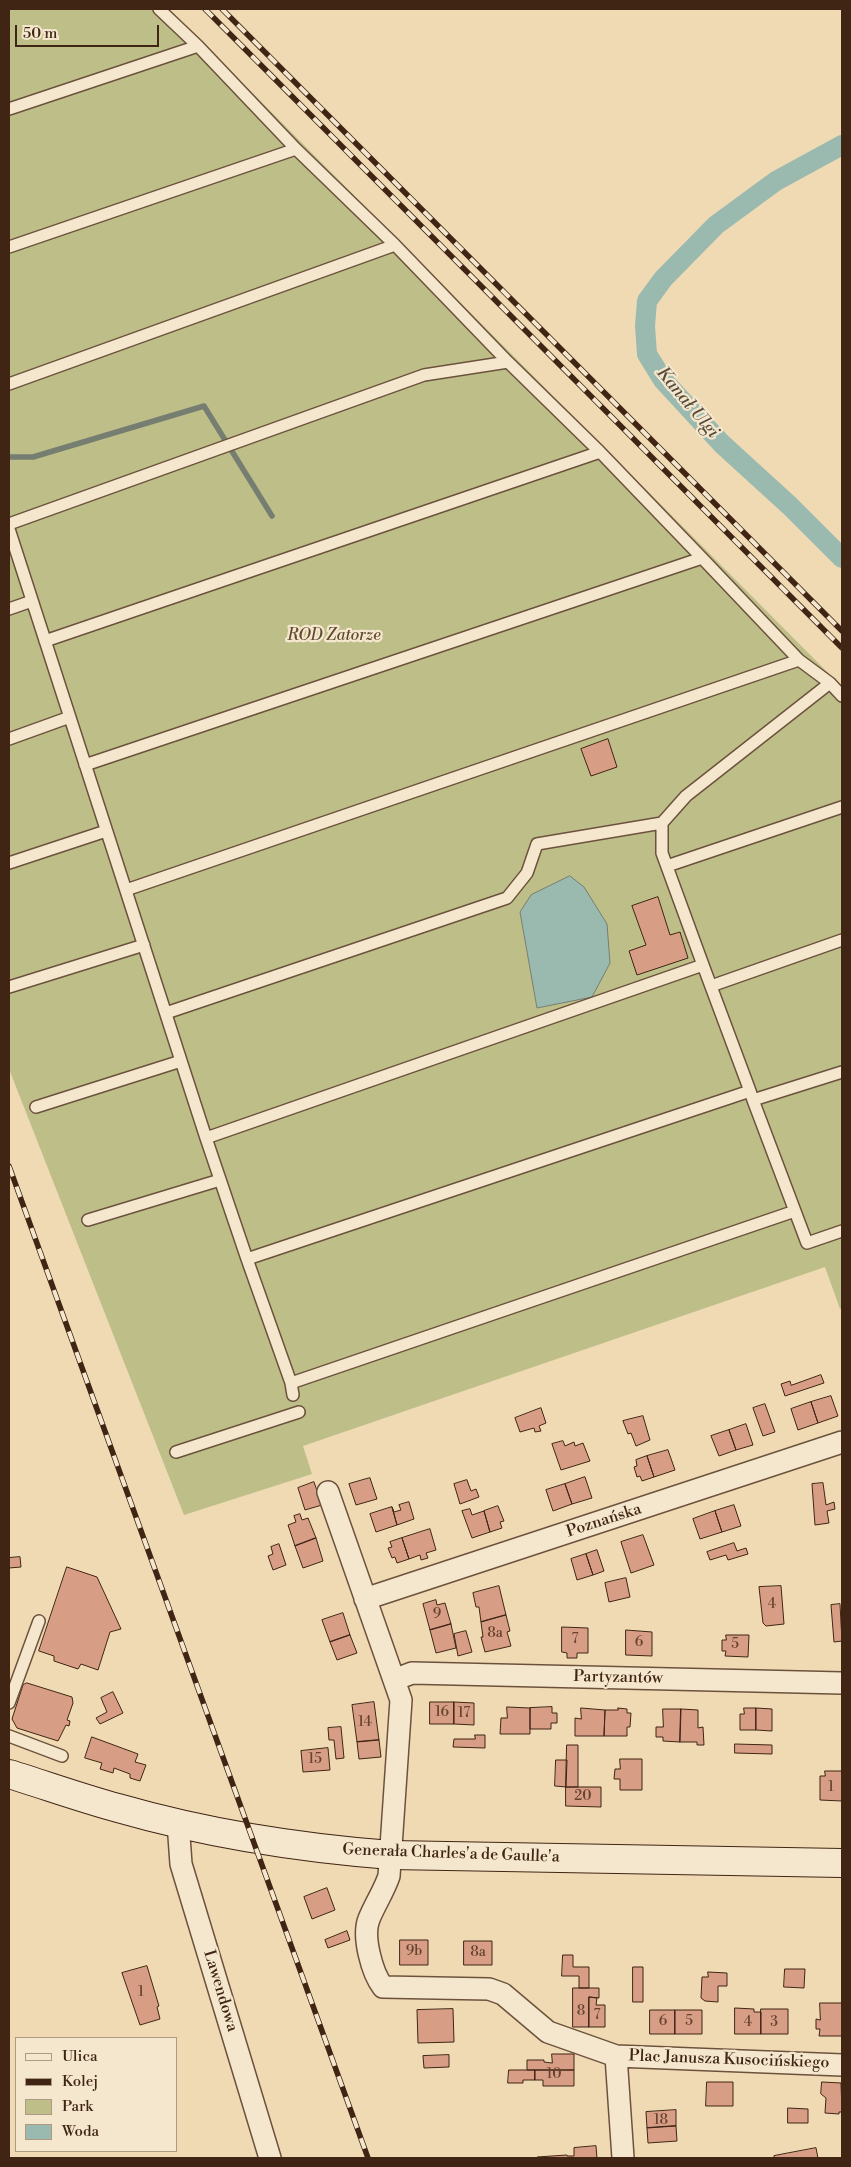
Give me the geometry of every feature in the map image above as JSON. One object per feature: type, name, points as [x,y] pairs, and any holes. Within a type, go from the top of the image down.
[{"type":"main road","name":"Generała Charles'a de Gaulle'a","points":[[9,1774],[119,1808],[178,1822],[282,1843],[391,1855],[842,1863]]},
{"type":"street","name":"Poznańska","points":[[365,1600],[842,1442]]},
{"type":"street","points":[[328,1492],[400,1700],[391,1855]]},
{"type":"street","name":"Partyzantów","points":[[394,1680],[412,1673],[842,1683]]},
{"type":"street","name":"Lawendowa","points":[[178,1822],[181,1864],[270,2158]]},
{"type":"street","name":"Plac Janusza Kusocińskiego","points":[[391,1855],[389,1876],[384,1892],[368,1920],[367,1932],[372,1968],[383,1987],[490,1989],[503,1994],[548,2032],[616,2056],[842,2064]]},
{"type":"street","name":"Plac Janusza Kusocińskiego","points":[[616,2056],[623,2158]]},
{"type":"lane","points":[[160,9],[296,149],[395,245],[508,362],[600,452],[799,660],[842,696]]},
{"type":"lane","points":[[9,109],[198,46]]},
{"type":"lane","points":[[9,247],[296,149]]},
{"type":"lane","points":[[9,384],[395,245]]},
{"type":"lane","points":[[9,524],[424,375],[508,362]]},
{"type":"lane","points":[[45,640],[600,452]]},
{"type":"lane","points":[[9,529],[206,1138],[291,1383],[293,1395]]},
{"type":"lane","points":[[85,765],[702,558]]},
{"type":"lane","points":[[9,609],[32,601]]},
{"type":"lane","points":[[126,890],[799,660]]},
{"type":"lane","points":[[166,1013],[507,898],[527,873],[537,844],[662,823],[686,796],[830,684]]},
{"type":"lane","points":[[9,739],[70,717]]},
{"type":"lane","points":[[667,866],[842,807]]},
{"type":"lane","points":[[662,823],[662,853],[807,1243],[842,1231]]},
{"type":"lane","points":[[9,864],[106,831]]},
{"type":"lane","points":[[710,986],[842,940]]},
{"type":"lane","points":[[9,987],[144,945]]},
{"type":"lane","points":[[206,1138],[703,965]]},
{"type":"lane","points":[[36,1107],[181,1061]]},
{"type":"lane","points":[[247,1259],[751,1096],[842,1072]]},
{"type":"lane","points":[[88,1220],[220,1180]]},
{"type":"lane","points":[[291,1383],[795,1211]]},
{"type":"lane","points":[[176,1452],[299,1412]]},
{"type":"lane","points":[[9,1703],[39,1621]]},
{"type":"lane","points":[[9,1736],[62,1756]]},
{"type":"green space","name":"ROD Zatorze","points":[[9,9],[169,9],[842,687],[842,1308],[840,1309],[825,1267],[303,1446],[312,1474],[184,1515],[9,1069]],"holes":[[[520,912],[592,997],[537,1007]]]},
{"type":"water","points":[[570,876],[584,887],[607,924],[610,963],[592,997],[537,1008],[520,912],[531,895]]},
{"type":"building","points":[[608,739],[617,767],[591,776],[581,749]]},
{"type":"building","points":[[658,897],[670,935],[680,932],[688,958],[637,975],[629,951],[646,945],[632,906]]},
{"type":"building","points":[[821,1375],[824,1383],[785,1396],[781,1384],[790,1381],[791,1385]]},
{"type":"building","points":[[831,1396],[838,1416],[818,1423],[811,1402]]},
{"type":"building","points":[[811,1402],[818,1423],[798,1430],[791,1409]]},
{"type":"building","points":[[765,1404],[775,1432],[763,1436],[753,1408]]},
{"type":"building","points":[[541,1408],[546,1423],[539,1426],[541,1431],[535,1432],[534,1428],[520,1432],[515,1418]]},
{"type":"building","points":[[643,1416],[650,1440],[636,1446],[631,1433],[628,1434],[623,1421]]},
{"type":"building","points":[[746,1424],[753,1445],[736,1450],[729,1430]]},
{"type":"building","points":[[729,1430],[736,1450],[719,1456],[711,1436]]},
{"type":"building","points":[[563,1441],[565,1446],[574,1442],[575,1446],[583,1443],[590,1461],[561,1470],[552,1444]]},
{"type":"building","points":[[668,1450],[675,1470],[654,1477],[647,1456]]},
{"type":"building","points":[[647,1456],[654,1477],[642,1481],[640,1476],[637,1477],[634,1467],[637,1466],[636,1460]]},
{"type":"building","points":[[585,1477],[592,1498],[572,1504],[565,1484]]},
{"type":"building","points":[[370,1478],[377,1499],[356,1505],[349,1484]]},
{"type":"building","points":[[467,1480],[471,1491],[476,1489],[479,1497],[460,1504],[454,1484]]},
{"type":"building","points":[[314,1482],[322,1505],[305,1510],[298,1488]]},
{"type":"building","points":[[823,1483],[826,1505],[834,1502],[835,1509],[827,1511],[829,1523],[815,1525],[812,1484]]},
{"type":"building","points":[[565,1484],[572,1504],[553,1511],[546,1490]]},
{"type":"building","points":[[409,1502],[414,1519],[397,1525],[392,1507],[394,1512],[401,1510],[399,1505]]},
{"type":"building","points":[[734,1505],[741,1526],[722,1532],[715,1511]]},
{"type":"building","points":[[498,1506],[504,1521],[500,1522],[502,1528],[490,1532],[484,1511]]},
{"type":"building","points":[[392,1507],[397,1525],[376,1532],[370,1514]]},
{"type":"building","points":[[470,1509],[472,1515],[484,1511],[490,1532],[472,1538],[462,1511]]},
{"type":"building","points":[[715,1511],[722,1532],[700,1539],[693,1519]]},
{"type":"building","points":[[300,1514],[302,1520],[308,1518],[316,1538],[295,1546],[288,1525],[296,1522],[294,1516]]},
{"type":"building","points":[[430,1529],[436,1550],[426,1553],[428,1558],[421,1560],[420,1555],[409,1559],[402,1538]]},
{"type":"building","points":[[643,1535],[654,1565],[631,1573],[621,1542]]},
{"type":"building","points":[[316,1538],[323,1561],[303,1568],[295,1546]]},
{"type":"building","points":[[402,1538],[409,1559],[397,1563],[395,1557],[392,1558],[388,1548],[392,1547],[390,1542]]},
{"type":"building","points":[[734,1543],[737,1551],[746,1548],[748,1554],[728,1560],[726,1555],[710,1560],[707,1552]]},
{"type":"building","points":[[279,1544],[286,1565],[273,1570],[268,1556],[273,1554],[271,1547]]},
{"type":"building","points":[[597,1550],[604,1571],[593,1575],[586,1554]]},
{"type":"building","points":[[586,1554],[593,1575],[577,1580],[571,1559]]},
{"type":"building","points":[[20,1557],[21,1567],[9,1568],[9,1558]]},
{"type":"building","points":[[67,1567],[97,1577],[121,1629],[110,1632],[98,1670],[81,1664],[78,1669],[54,1661],[54,1656],[39,1651]]},
{"type":"building","points":[[626,1578],[630,1597],[609,1602],[605,1583]]},
{"type":"building","points":[[499,1586],[506,1615],[481,1622],[479,1607],[476,1607],[473,1593]]},
{"type":"building","points":[[781,1586],[784,1624],[766,1626],[763,1623],[759,1587]]},
{"type":"building","points":[[436,1600],[437,1605],[445,1603],[451,1624],[430,1630],[423,1604]]},
{"type":"building","points":[[840,1604],[842,1641],[834,1642],[831,1605]]},
{"type":"building","points":[[343,1613],[350,1635],[330,1642],[322,1620]]},
{"type":"building","points":[[506,1615],[510,1631],[507,1632],[511,1646],[485,1652],[481,1637],[483,1637],[481,1622]]},
{"type":"building","points":[[451,1624],[456,1648],[436,1653],[430,1630]]},
{"type":"building","points":[[562,1627],[588,1628],[588,1653],[577,1653],[577,1658],[567,1658],[567,1653],[562,1652]]},
{"type":"building","points":[[626,1630],[652,1632],[652,1656],[626,1655]]},
{"type":"building","points":[[466,1631],[472,1652],[458,1656],[454,1634]]},
{"type":"building","points":[[350,1635],[357,1653],[337,1660],[330,1642]]},
{"type":"building","points":[[726,1635],[749,1635],[748,1657],[725,1656],[726,1651],[722,1651],[722,1640],[726,1640]]},
{"type":"building","points":[[27,1683],[72,1697],[73,1703],[67,1720],[70,1721],[69,1726],[66,1725],[58,1741],[17,1728],[12,1719],[23,1685]]},
{"type":"building","points":[[113,1692],[123,1713],[100,1724],[96,1718],[107,1712],[101,1698]]},
{"type":"building","points":[[374,1702],[379,1740],[357,1742],[352,1705]]},
{"type":"building","points":[[430,1702],[454,1702],[454,1724],[430,1724]]},
{"type":"building","points":[[454,1702],[474,1703],[474,1725],[454,1724]]},
{"type":"building","points":[[507,1707],[530,1708],[530,1734],[500,1734],[501,1718],[507,1718]]},
{"type":"building","points":[[552,1707],[552,1713],[557,1713],[557,1723],[551,1723],[551,1729],[530,1729],[530,1708]]},
{"type":"building","points":[[581,1708],[605,1710],[604,1736],[575,1736],[575,1718],[581,1719]]},
{"type":"building","points":[[618,1708],[627,1709],[627,1713],[631,1713],[630,1727],[627,1727],[627,1736],[604,1736],[605,1710],[618,1710]]},
{"type":"building","points":[[744,1708],[756,1708],[756,1730],[740,1730],[740,1714],[744,1714]]},
{"type":"building","points":[[756,1708],[772,1709],[772,1731],[756,1730]]},
{"type":"building","points":[[663,1709],[681,1709],[680,1742],[663,1741],[663,1737],[656,1737],[656,1727],[663,1727]]},
{"type":"building","points":[[681,1709],[698,1710],[698,1728],[703,1727],[704,1745],[697,1745],[697,1742],[680,1742]]},
{"type":"building","points":[[341,1727],[344,1758],[336,1759],[334,1740],[329,1740],[328,1728]]},
{"type":"building","points":[[475,1735],[485,1735],[485,1748],[453,1747],[454,1739],[475,1739]]},
{"type":"building","points":[[92,1737],[138,1754],[135,1762],[146,1765],[140,1781],[130,1778],[130,1774],[114,1768],[113,1773],[100,1769],[102,1763],[85,1758]]},
{"type":"building","points":[[379,1740],[381,1757],[359,1759],[357,1742]]},
{"type":"building","points":[[735,1744],[772,1745],[772,1754],[735,1753]]},
{"type":"building","points":[[567,1745],[578,1745],[578,1787],[566,1787]]},
{"type":"building","points":[[328,1748],[330,1770],[303,1772],[301,1751]]},
{"type":"building","points":[[620,1759],[642,1759],[642,1790],[620,1790],[620,1779],[614,1779],[615,1769],[620,1769]]},
{"type":"building","points":[[556,1760],[567,1760],[566,1787],[555,1786]]},
{"type":"building","points":[[825,1771],[842,1771],[842,1801],[820,1800],[820,1776],[825,1776]]},
{"type":"building","points":[[566,1787],[601,1787],[601,1807],[566,1806]]},
{"type":"building","points":[[327,1888],[335,1910],[312,1919],[304,1897]]},
{"type":"building","points":[[347,1931],[350,1940],[328,1948],[325,1940]]},
{"type":"building","points":[[400,1940],[428,1940],[428,1965],[400,1965]]},
{"type":"building","points":[[464,1941],[492,1941],[492,1965],[464,1965]]},
{"type":"building","points":[[563,1955],[573,1955],[573,1967],[589,1967],[589,1988],[579,1988],[579,1976],[562,1976]]},
{"type":"building","points":[[147,1966],[159,2006],[157,2007],[160,2019],[140,2025],[122,1973]]},
{"type":"building","points":[[633,1967],[643,1967],[643,2002],[633,2002]]},
{"type":"building","points":[[785,1969],[805,1969],[804,1988],[784,1987]]},
{"type":"building","points":[[708,1972],[727,1973],[727,1986],[718,1986],[718,2002],[705,2001],[701,1998],[702,1977],[708,1977]]},
{"type":"building","points":[[573,1988],[599,1988],[599,1998],[589,1997],[589,2027],[573,2027]]},
{"type":"building","points":[[589,1997],[597,1998],[596,2005],[605,2005],[605,2027],[589,2027]]},
{"type":"building","points":[[820,2003],[842,2003],[842,2036],[819,2036],[820,2029],[816,2029],[816,2019],[820,2020]]},
{"type":"building","points":[[735,2008],[754,2009],[754,2012],[761,2012],[761,2034],[735,2034]]},
{"type":"building","points":[[453,2009],[454,2042],[418,2043],[417,2010]]},
{"type":"building","points":[[761,2009],[788,2009],[788,2034],[761,2034]]},
{"type":"building","points":[[650,2010],[675,2010],[675,2034],[650,2034]]},
{"type":"building","points":[[675,2010],[702,2010],[702,2034],[675,2034]]},
{"type":"building","points":[[552,2054],[574,2054],[574,2070],[527,2070],[527,2060],[544,2060],[544,2062],[552,2063]]},
{"type":"building","points":[[449,2055],[449,2067],[424,2068],[423,2056]]},
{"type":"building","points":[[509,2070],[535,2070],[535,2080],[523,2080],[523,2083],[508,2083]]},
{"type":"building","points":[[535,2070],[574,2070],[574,2086],[543,2086],[543,2080],[535,2080]]},
{"type":"building","points":[[707,2082],[733,2082],[733,2106],[706,2106]]},
{"type":"building","points":[[822,2082],[841,2083],[842,2112],[839,2112],[839,2114],[825,2113],[826,2098],[821,2094]]},
{"type":"building","points":[[788,2108],[808,2109],[808,2123],[788,2123]]},
{"type":"building","points":[[676,2110],[676,2126],[647,2128],[646,2112]]},
{"type":"building","points":[[676,2126],[677,2141],[648,2143],[647,2128]]},
{"type":"building","points":[[596,2146],[597,2158],[537,2158],[574,2156],[574,2148]]},
{"type":"building","points":[[816,2148],[818,2158],[774,2158],[774,2156]]},
{"type":"waterway","name":"Kanał Ulgi","points":[[842,145],[776,181],[716,225],[663,279],[647,301],[645,326],[647,354],[663,380],[722,444],[790,506],[842,558]]},
{"type":"waterway","points":[[9,457],[33,457],[204,406],[272,516]]},
{"type":"railway","points":[[205,9],[842,648]]},
{"type":"railway","points":[[222,9],[842,631]]},
{"type":"railway","points":[[9,1166],[368,2158]]}]
